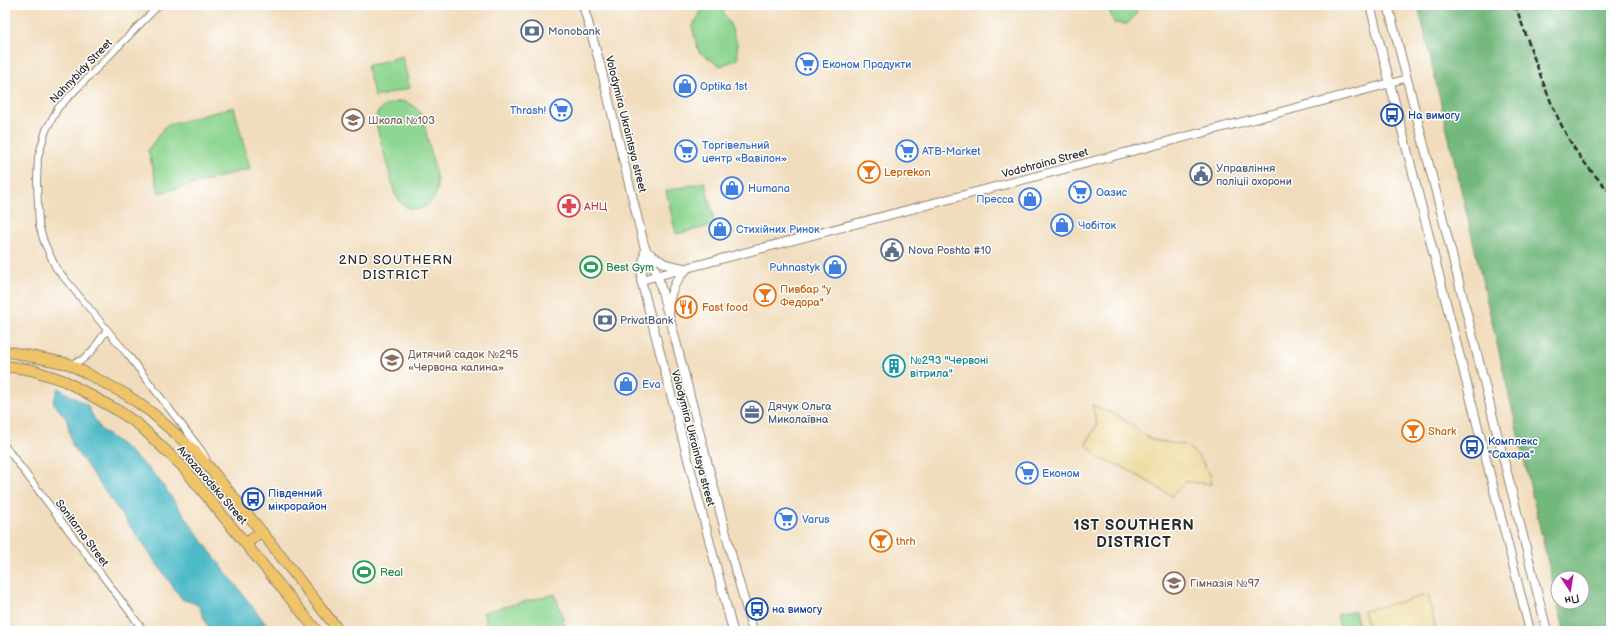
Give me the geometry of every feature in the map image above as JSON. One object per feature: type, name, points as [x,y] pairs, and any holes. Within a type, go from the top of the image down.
[{"type":"main road","name":"Avtozavodska Street","points":[[5,351],[69,364],[127,395],[152,413],[195,451],[261,531],[339,631]]},
{"type":"main road","name":"Avtozavodska Street","points":[[5,366],[32,370],[65,381],[117,410],[139,425],[182,466],[317,631]]},
{"type":"main road","points":[[246,544],[261,531]]},
{"type":"street","name":"Nahnybidy Street","points":[[37,210],[38,158],[46,130],[58,108],[159,5]]},
{"type":"street","name":"Volodymira Ukraintsya street","points":[[583,5],[600,64],[645,250],[658,276],[733,561],[753,631]]},
{"type":"street","points":[[1370,5],[1530,631]]},
{"type":"street","points":[[1388,5],[1408,78],[1547,631]]},
{"type":"street","name":"Vodohraina Street","points":[[641,280],[1408,78]]},
{"type":"street","name":"Avtozavodska Street","points":[[37,210],[42,236],[56,268],[128,355],[201,450],[213,472]]},
{"type":"street","name":"Volodymira Ukraintsya street","points":[[645,250],[641,280],[733,631]]},
{"type":"street","points":[[645,250],[665,264],[687,269]]},
{"type":"street","points":[[669,315],[669,305],[672,291],[679,277],[687,269]]},
{"type":"street","points":[[69,364],[82,360],[92,350],[107,330]]},
{"type":"street","name":"Sanitarna Street","points":[[5,446],[144,631]]},
{"type":"green space","points":[[705,5],[719,5],[730,24],[737,43],[738,59],[720,66],[699,52],[692,27]]},
{"type":"green space","points":[[1107,5],[1137,5],[1136,15],[1127,24],[1114,23]]},
{"type":"green space","points":[[1418,5],[1611,5],[1611,631],[1564,631],[1559,610],[1590,610],[1590,570],[1550,571]]},
{"type":"green space","points":[[402,56],[410,88],[375,97],[367,66]]},
{"type":"green space","points":[[401,101],[413,106],[422,116],[436,176],[437,189],[434,197],[427,205],[417,209],[404,205],[395,194],[375,120],[376,115],[384,106]]},
{"type":"green space","points":[[234,107],[250,169],[159,193],[148,150],[165,126]]},
{"type":"green space","points":[[705,182],[715,225],[676,234],[666,191]]},
{"type":"green space","points":[[555,594],[567,631],[488,631],[483,612]]},
{"type":"green space","points":[[1355,611],[1360,631],[1341,631],[1337,615]]},
{"type":"sand","points":[[1092,405],[1119,416],[1152,440],[1186,445],[1199,457],[1210,474],[1212,484],[1186,482],[1172,496],[1121,466],[1100,459],[1086,444],[1097,424]]},
{"type":"sand","points":[[1428,595],[1436,631],[1369,631],[1363,611]]},
{"type":"water","points":[[58,388],[87,405],[100,429],[126,448],[156,476],[212,554],[271,631],[210,631],[198,605],[182,599],[72,445],[67,420],[53,402]]},
{"type":"railway","points":[[1515,5],[1542,80],[1566,135],[1584,162],[1611,193]]},
{"type":"place","name":"Monobank","points":[[532,31]]},
{"type":"place","name":"Економ Продукти","points":[[807,64]]},
{"type":"place","name":"Оptika 1st","points":[[685,86]]},
{"type":"place","name":"Thrash!","points":[[561,110]]},
{"type":"place","name":"На вимогу","points":[[1392,115]]},
{"type":"place","name":"Школа №103","points":[[353,120]]},
{"type":"place","name":"Торгівельний центр «Вавілон»","points":[[686,151]]},
{"type":"place","name":"ATB-Market","points":[[907,151]]},
{"type":"place","name":"Leprekon","points":[[869,172]]},
{"type":"place","name":"Управлiння полiцii охорони","points":[[1201,174]]},
{"type":"place","name":"Humana","points":[[732,188]]},
{"type":"place","name":"Оазис","points":[[1080,192]]},
{"type":"place","name":"Пресса","points":[[1030,199]]},
{"type":"place","name":"АНЦ","points":[[569,206]]},
{"type":"place","name":"Чобіток","points":[[1062,225]]},
{"type":"place","name":"Стихійних Ринок","points":[[720,229]]},
{"type":"place","name":"Nova Poshta #10","points":[[892,250]]},
{"type":"place","name":"Best Gym","points":[[591,267]]},
{"type":"place","name":"Puhnastyk","points":[[835,267]]},
{"type":"place","name":"Пивбар \"у Федора\"","points":[[765,295]]},
{"type":"place","name":"Fast food","points":[[686,307]]},
{"type":"place","name":"PrivatBank","points":[[605,320]]},
{"type":"place","name":"Дитячий садок №295 «Червона калина»","points":[[392,360]]},
{"type":"place","name":"№293 \"Червоні вітрила\"","points":[[894,366]]},
{"type":"place","name":"Eva","points":[[626,384]]},
{"type":"place","name":"Дячук Ольга Миколаївна","points":[[752,412]]},
{"type":"place","name":"Shark","points":[[1413,431]]},
{"type":"place","name":"Комплекс \"Сахара\"","points":[[1472,447]]},
{"type":"place","name":"Економ","points":[[1027,473]]},
{"type":"place","name":"Південний мікрорайон","points":[[253,499]]},
{"type":"place","name":"Varus","points":[[786,519]]},
{"type":"place","name":"thrh","points":[[881,541]]},
{"type":"place","name":"Real","points":[[364,572]]},
{"type":"place","name":"Гімназія №97","points":[[1174,583]]},
{"type":"place","name":"на вимогу","points":[[757,609]]},
{"type":"district","name":"2ND SOUTHERN DISTRICT","points":[[396,268]]},
{"type":"district","name":"1ST SOUTHERN DISTRICT","points":[[1134,534]]}]
